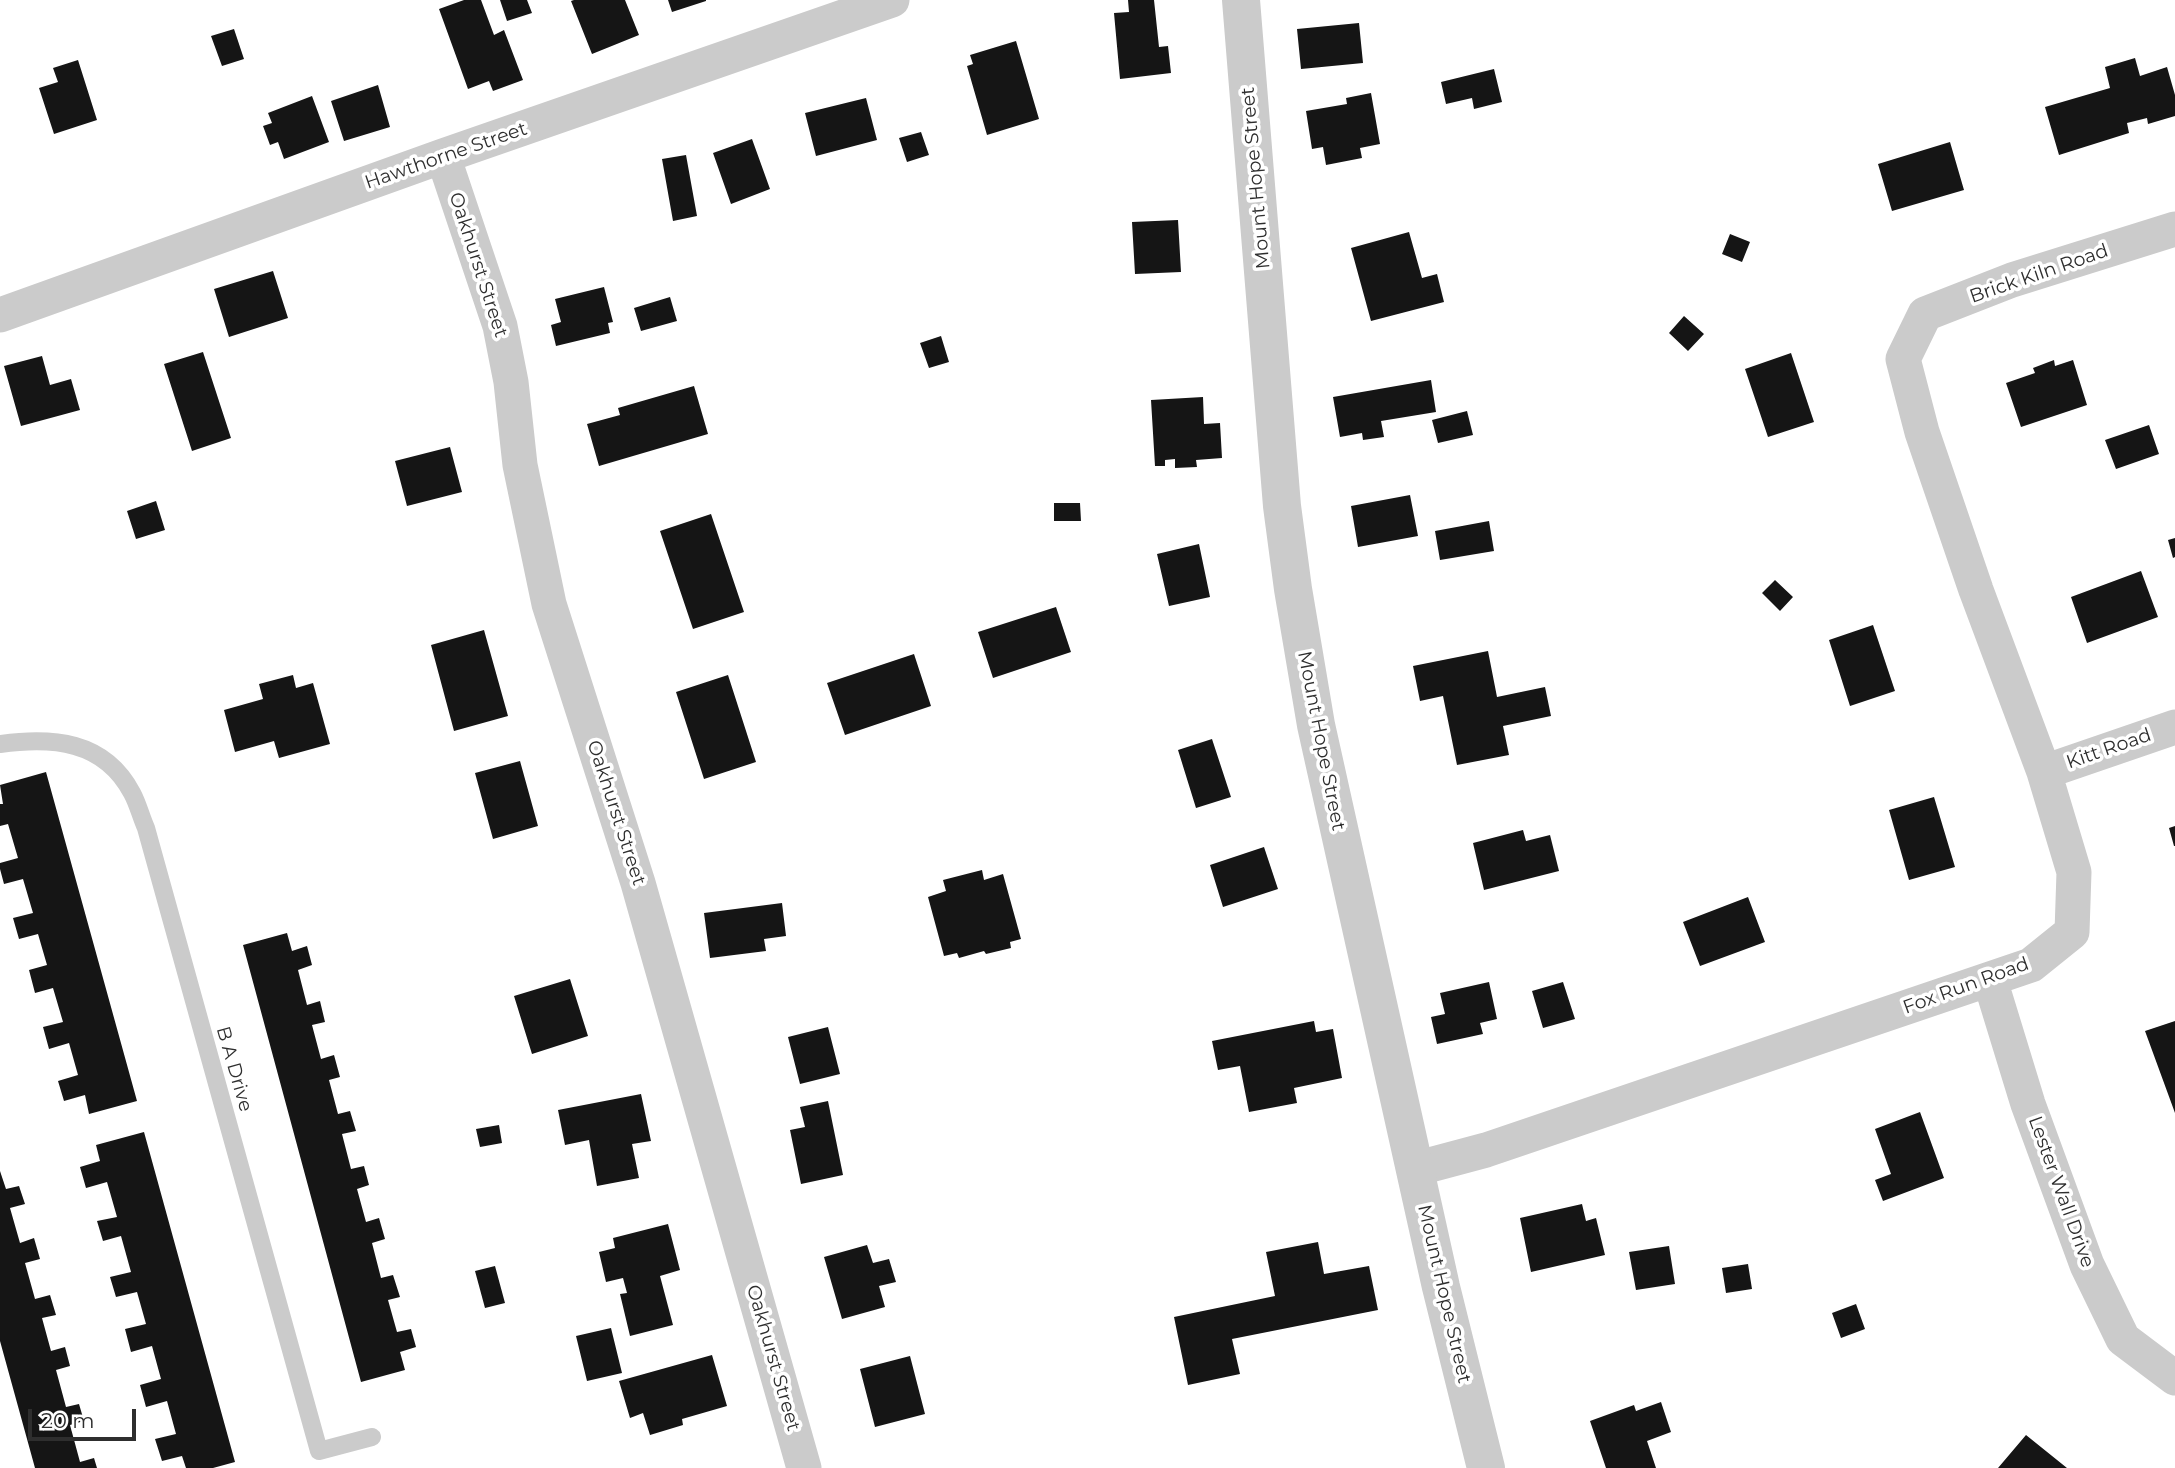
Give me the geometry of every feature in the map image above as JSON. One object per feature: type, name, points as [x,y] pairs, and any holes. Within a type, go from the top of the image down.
[{"type":"street","name":"Hawthorne Street","points":[[0,315],[443,156],[892,0]]},
{"type":"street","name":"Mount Hope Street","points":[[1241,0],[1282,506],[1293,589],[1316,726],[1441,1287],[1486,1468]]},
{"type":"street","name":"Oakhurst Street","points":[[443,156],[500,327],[511,382],[520,465],[549,604],[638,883],[804,1468]]},
{"type":"street","name":"Brick Kiln Road","points":[[1915,335],[1925,314],[2012,281],[2175,229]]},
{"type":"street","name":"Fox Run Road","points":[[1415,1169],[1486,1150],[1990,980],[2031,965],[2072,932],[2074,872],[2044,772],[1976,590],[1922,432],[1903,359],[1915,335]]},
{"type":"street","name":"Kitt Road","points":[[2044,772],[2175,727]]},
{"type":"street","name":"Lester Wall Drive","points":[[1990,980],[2028,1104],[2087,1265],[2123,1339],[2175,1378]]},
{"type":"lane","name":"B A Drive","points":[[0,744],[30,740],[68,743],[93,753],[117,770],[133,793],[318,1451],[372,1437]]},
{"type":"building","points":[[464,0],[481,0],[494,35],[504,30],[523,80],[493,91],[489,81],[468,89],[439,9]]},
{"type":"building","points":[[500,0],[527,0],[532,13],[507,21]]},
{"type":"building","points":[[625,0],[639,35],[592,54],[571,1]]},
{"type":"building","points":[[668,0],[706,0],[706,1],[672,12]]},
{"type":"building","points":[[1128,0],[1154,0],[1159,47],[1168,46],[1171,73],[1120,79],[1114,13],[1129,12]]},
{"type":"building","points":[[1359,23],[1363,63],[1301,69],[1297,29]]},
{"type":"building","points":[[234,29],[244,59],[222,66],[211,36]]},
{"type":"building","points":[[1016,41],[1039,119],[987,135],[967,66],[973,64],[970,55]]},
{"type":"building","points":[[2135,58],[2140,76],[2167,67],[2175,95],[2175,116],[2148,124],[2147,118],[2127,123],[2129,133],[2059,155],[2045,107],[2110,88],[2105,67]]},
{"type":"building","points":[[78,60],[97,120],[54,134],[39,88],[58,82],[53,68]]},
{"type":"building","points":[[1494,69],[1502,102],[1474,109],[1472,98],[1446,104],[1441,82]]},
{"type":"building","points":[[378,85],[390,127],[344,141],[331,101]]},
{"type":"building","points":[[1371,93],[1380,144],[1360,148],[1362,158],[1326,165],[1323,147],[1312,149],[1306,111],[1347,104],[1346,98]]},
{"type":"building","points":[[312,96],[329,142],[284,159],[278,142],[270,145],[263,126],[272,123],[268,113]]},
{"type":"building","points":[[866,98],[877,140],[816,156],[805,113]]},
{"type":"building","points":[[921,132],[929,155],[907,162],[899,138]]},
{"type":"building","points":[[752,139],[770,189],[731,204],[713,153]]},
{"type":"building","points":[[1950,142],[1964,190],[1892,211],[1878,164]]},
{"type":"building","points":[[686,155],[697,216],[673,221],[662,159]]},
{"type":"building","points":[[1178,220],[1181,272],[1135,274],[1132,222]]},
{"type":"building","points":[[1409,232],[1422,278],[1437,274],[1444,302],[1371,321],[1351,248]]},
{"type":"building","points":[[1730,234],[1750,242],[1742,262],[1722,254]]},
{"type":"building","points":[[273,271],[288,318],[229,337],[214,289]]},
{"type":"building","points":[[604,287],[613,322],[608,323],[610,333],[556,346],[551,325],[561,322],[555,299]]},
{"type":"building","points":[[670,297],[677,321],[641,331],[634,308]]},
{"type":"building","points":[[1684,316],[1704,334],[1688,351],[1669,333]]},
{"type":"building","points":[[941,336],[949,362],[929,368],[920,343]]},
{"type":"building","points":[[203,352],[231,438],[192,451],[164,364]]},
{"type":"building","points":[[1791,353],[1814,422],[1768,437],[1745,369]]},
{"type":"building","points":[[42,356],[50,385],[71,379],[80,410],[21,426],[4,366]]},
{"type":"building","points":[[2054,360],[2055,366],[2073,360],[2087,405],[2021,427],[2006,383],[2035,373],[2033,368]]},
{"type":"building","points":[[1431,380],[1436,412],[1381,421],[1384,437],[1363,440],[1362,433],[1340,437],[1333,397]]},
{"type":"building","points":[[694,386],[708,434],[599,466],[587,424],[620,415],[618,408]]},
{"type":"building","points":[[1203,397],[1204,424],[1220,423],[1222,458],[1196,460],[1197,467],[1175,468],[1175,459],[1165,460],[1165,466],[1155,466],[1151,400]]},
{"type":"building","points":[[1467,411],[1473,435],[1438,443],[1432,420]]},
{"type":"building","points":[[2149,425],[2159,454],[2116,469],[2105,440]]},
{"type":"building","points":[[450,447],[462,492],[407,506],[395,461]]},
{"type":"building","points":[[1410,495],[1418,536],[1358,547],[1351,506]]},
{"type":"building","points":[[156,501],[165,530],[136,539],[127,511]]},
{"type":"building","points":[[1054,503],[1080,503],[1081,521],[1054,521]]},
{"type":"building","points":[[711,514],[744,612],[693,629],[660,531]]},
{"type":"building","points":[[1489,521],[1494,551],[1440,560],[1435,531]]},
{"type":"building","points":[[2175,538],[2175,557],[2173,558],[2168,540]]},
{"type":"building","points":[[1199,544],[1210,597],[1169,606],[1157,554]]},
{"type":"building","points":[[2141,571],[2158,617],[2087,643],[2071,597]]},
{"type":"building","points":[[1775,580],[1793,597],[1780,611],[1762,593]]},
{"type":"building","points":[[1056,607],[1071,652],[993,678],[978,632]]},
{"type":"building","points":[[1873,625],[1895,691],[1850,706],[1829,640]]},
{"type":"building","points":[[484,630],[508,716],[454,731],[431,645]]},
{"type":"building","points":[[1488,651],[1497,697],[1545,687],[1551,716],[1503,726],[1509,755],[1457,765],[1443,696],[1420,701],[1413,666]]},
{"type":"building","points":[[914,654],[931,706],[845,735],[827,683]]},
{"type":"building","points":[[293,675],[296,688],[313,683],[330,744],[279,758],[274,741],[235,752],[224,710],[263,699],[259,684]]},
{"type":"building","points":[[728,675],[756,762],[704,779],[676,692]]},
{"type":"building","points":[[1212,739],[1231,797],[1196,808],[1178,750]]},
{"type":"building","points":[[520,761],[538,826],[493,839],[475,773]]},
{"type":"building","points":[[46,772],[137,1101],[89,1114],[85,1095],[64,1101],[58,1081],[78,1075],[69,1043],[49,1049],[43,1027],[63,1022],[53,988],[35,993],[29,970],[47,965],[38,934],[19,939],[13,918],[33,913],[23,879],[4,884],[0,869],[0,863],[18,858],[8,824],[0,826],[0,804],[3,804],[0,785]]},
{"type":"building","points":[[1934,797],[1955,867],[1909,880],[1889,810]]},
{"type":"building","points":[[2175,826],[2175,846],[2174,846],[2169,828]]},
{"type":"building","points":[[1523,830],[1526,841],[1550,835],[1559,871],[1484,890],[1473,843]]},
{"type":"building","points":[[1264,847],[1278,889],[1223,907],[1210,865]]},
{"type":"building","points":[[982,870],[984,880],[1003,874],[1021,939],[1010,942],[1011,948],[986,954],[984,951],[959,958],[957,953],[944,956],[928,897],[946,891],[943,880]]},
{"type":"building","points":[[1748,897],[1765,942],[1700,966],[1683,922]]},
{"type":"building","points":[[782,903],[786,936],[764,939],[766,951],[710,958],[704,913]]},
{"type":"building","points":[[287,933],[292,951],[307,946],[312,965],[298,970],[307,1005],[320,1001],[325,1022],[312,1025],[321,1059],[334,1055],[340,1077],[329,1080],[338,1114],[350,1111],[356,1131],[342,1134],[351,1169],[364,1166],[369,1185],[357,1189],[366,1222],[379,1218],[385,1239],[372,1243],[381,1278],[393,1275],[400,1297],[388,1300],[397,1332],[411,1329],[416,1347],[400,1352],[405,1370],[361,1382],[243,945]]},
{"type":"building","points":[[570,979],[588,1036],[532,1054],[514,996]]},
{"type":"building","points":[[1489,982],[1497,1019],[1480,1023],[1483,1034],[1437,1044],[1431,1017],[1445,1014],[1440,993]]},
{"type":"building","points":[[1563,982],[1575,1019],[1543,1028],[1532,991]]},
{"type":"building","points":[[1314,1021],[1316,1032],[1333,1029],[1342,1078],[1294,1088],[1297,1103],[1249,1112],[1240,1066],[1218,1070],[1212,1041]]},
{"type":"building","points":[[2175,1021],[2175,1113],[2145,1031]]},
{"type":"building","points":[[828,1027],[840,1074],[800,1084],[788,1037]]},
{"type":"building","points":[[641,1094],[651,1141],[632,1144],[639,1178],[597,1186],[589,1140],[565,1145],[558,1110]]},
{"type":"building","points":[[828,1101],[843,1175],[801,1184],[790,1130],[805,1127],[800,1107]]},
{"type":"building","points":[[1920,1112],[1944,1178],[1883,1201],[1875,1180],[1891,1174],[1875,1129]]},
{"type":"building","points":[[499,1125],[502,1143],[480,1147],[476,1129]]},
{"type":"building","points":[[144,1132],[235,1462],[213,1468],[186,1468],[182,1456],[162,1461],[155,1439],[176,1434],[167,1401],[146,1407],[140,1385],[161,1379],[152,1346],[131,1352],[125,1329],[146,1324],[137,1292],[116,1297],[110,1277],[131,1272],[121,1236],[103,1241],[97,1221],[117,1217],[107,1182],[86,1188],[80,1167],[100,1161],[96,1145]]},
{"type":"building","points":[[0,1171],[6,1189],[19,1186],[25,1204],[10,1208],[20,1243],[34,1238],[40,1259],[25,1263],[35,1299],[50,1295],[56,1315],[42,1318],[51,1351],[65,1347],[70,1366],[56,1370],[66,1407],[79,1404],[84,1421],[70,1425],[80,1462],[94,1458],[97,1468],[35,1468],[0,1341]]},
{"type":"building","points":[[1582,1204],[1586,1221],[1596,1218],[1605,1255],[1531,1272],[1520,1218]]},
{"type":"building","points":[[668,1224],[680,1270],[660,1276],[673,1325],[630,1336],[620,1294],[627,1293],[623,1278],[606,1282],[599,1252],[615,1248],[613,1238]]},
{"type":"building","points":[[1318,1242],[1324,1274],[1369,1266],[1378,1310],[1232,1339],[1240,1374],[1188,1385],[1174,1317],[1275,1296],[1266,1252]]},
{"type":"building","points":[[867,1245],[873,1263],[889,1259],[896,1282],[879,1286],[885,1307],[842,1319],[824,1257]]},
{"type":"building","points":[[1669,1246],[1675,1284],[1636,1290],[1629,1252]]},
{"type":"building","points":[[1748,1264],[1752,1289],[1726,1293],[1722,1268]]},
{"type":"building","points":[[495,1266],[505,1303],[485,1308],[475,1271]]},
{"type":"building","points":[[1856,1304],[1865,1329],[1841,1338],[1832,1313]]},
{"type":"building","points":[[611,1328],[622,1373],[587,1381],[576,1336]]},
{"type":"building","points":[[712,1355],[727,1406],[682,1419],[683,1425],[650,1435],[643,1413],[630,1418],[619,1381]]},
{"type":"building","points":[[910,1356],[925,1414],[875,1427],[860,1369]]},
{"type":"building","points":[[1661,1402],[1671,1432],[1647,1441],[1656,1468],[1606,1468],[1590,1421],[1634,1405],[1636,1411]]},
{"type":"building","points":[[2026,1435],[2067,1468],[1998,1468]]}]
